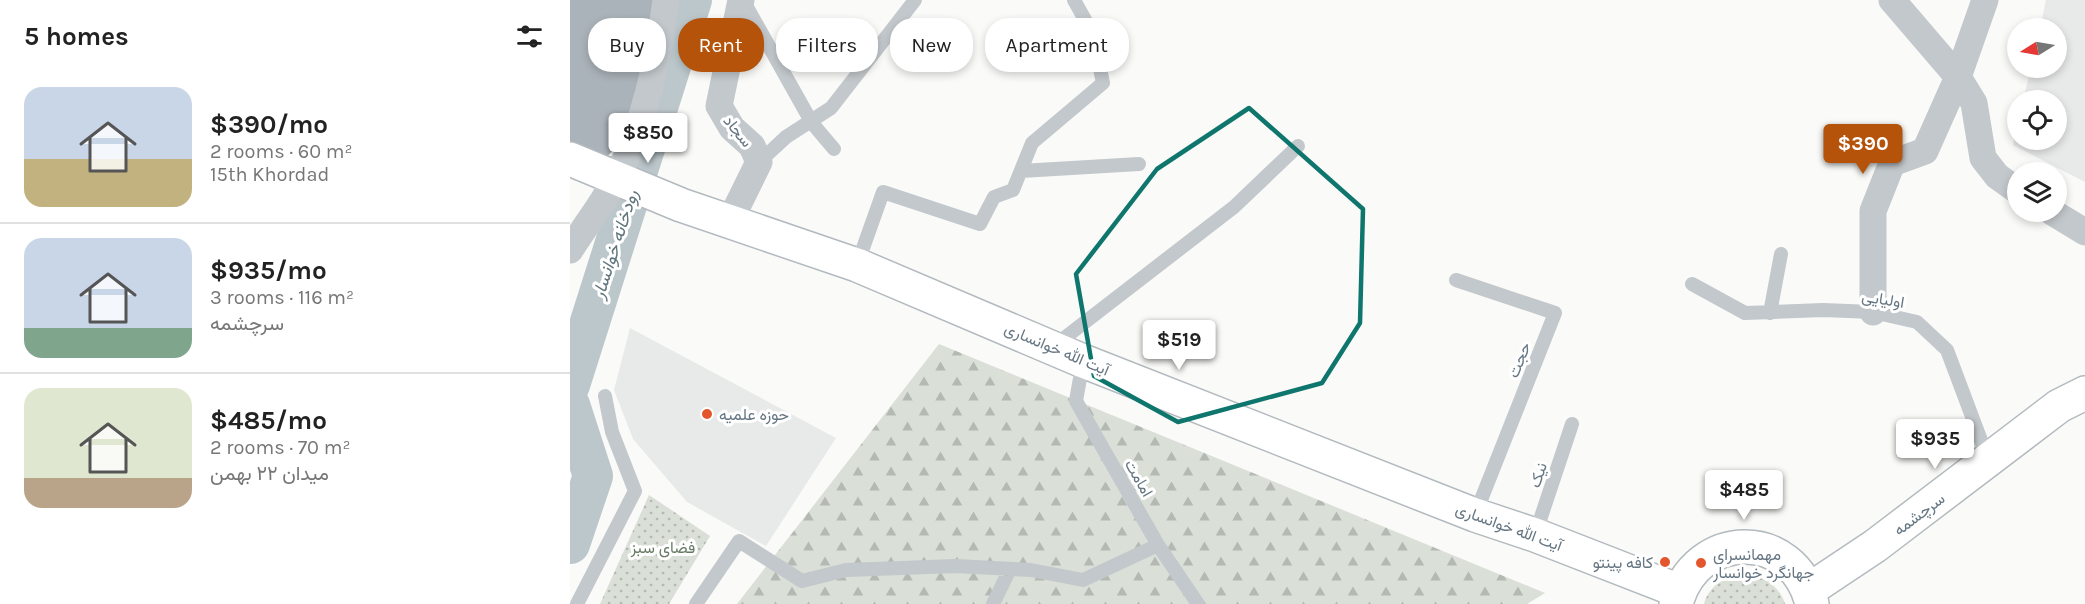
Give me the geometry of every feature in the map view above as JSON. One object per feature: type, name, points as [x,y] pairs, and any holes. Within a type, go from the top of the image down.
[{"type":"main road","name":"آیت الله خوانساری","points":[[570,159],[660,196],[857,265],[1083,361],[1475,515],[1535,535],[1677,597]]},
{"type":"main road","name":"سرچشمه","points":[[1810,597],[2059,406],[2085,393]]},
{"type":"main road","points":[[1677,597],[1688,574],[1701,561],[1717,552],[1739,546],[1760,548],[1781,556],[1797,571],[1810,597]]},
{"type":"street","points":[[570,250],[616,178],[633,142],[658,60],[666,0]]},
{"type":"street","name":"سجاد","points":[[730,221],[759,162],[752,146],[732,128],[718,106],[742,0]]},
{"type":"street","points":[[1892,0],[1958,77],[1974,103],[1983,158],[1997,176],[2007,183]]},
{"type":"street","points":[[1873,312],[1873,211],[1892,163],[1925,151],[1958,77],[1985,0]]},
{"type":"street","points":[[2067,221],[2085,232]]},
{"type":"lane","points":[[742,0],[812,123],[834,149]]},
{"type":"lane","points":[[759,162],[786,137],[812,123],[831,108],[890,29],[910,9],[915,0]]},
{"type":"lane","points":[[857,265],[883,192],[980,224],[994,197],[1013,190],[1032,143],[1103,83],[1094,34],[1074,0]]},
{"type":"lane","points":[[1053,347],[1234,207],[1298,146]]},
{"type":"lane","points":[[1020,171],[1139,164]]},
{"type":"lane","points":[[1770,313],[1781,254]]},
{"type":"lane","name":"حجت","points":[[1456,280],[1555,313],[1475,515]]},
{"type":"lane","name":"اولیایی","points":[[1692,284],[1745,313],[1823,310],[1873,312],[1917,322],[1947,350],[1989,461]]},
{"type":"lane","name":"امامت","points":[[1083,361],[1076,401],[1158,545],[1198,604]]},
{"type":"lane","points":[[577,604],[635,491],[612,432],[605,396]]},
{"type":"lane","name":"نیک","points":[[1535,535],[1572,424]]},
{"type":"lane","points":[[696,604],[740,541],[802,581],[846,570],[957,566],[1010,569],[1083,580],[1158,545]]},
{"type":"lane","points":[[993,604],[1010,569]]},
{"type":"highlighted area","points":[[1249,108],[1363,209],[1360,323],[1322,383],[1178,422],[1094,376],[1076,274],[1157,169]]},
{"type":"shaded area","points":[[2046,0],[2085,0],[2085,182],[2067,173],[2067,162],[2046,162],[2023,150],[2067,150],[2067,90],[2026,90],[2028,78],[2067,78],[2067,18],[2042,18]]},
{"type":"shaded area","name":"حوزه علمیه","points":[[630,328],[836,438],[766,546],[687,502],[633,439],[614,390]]},
{"type":"green space","points":[[939,344],[1545,593],[1527,604],[737,604]]},
{"type":"green space","name":"فضای سبز","points":[[649,495],[710,536],[669,604],[600,604]]},
{"type":"green space","points":[[1751,574],[1772,584],[1780,593],[1785,604],[1704,604],[1711,590],[1722,581]]},
{"type":"building","points":[[570,0],[655,0],[652,18],[588,18],[588,72],[644,72],[624,138],[605,159],[570,151]]},
{"type":"waterway","name":"رودخانه خوانسار","points":[[570,385],[692,0]]},
{"type":"waterway","name":"رودخانه خوانسار","points":[[570,405],[593,476],[570,544]]},
{"type":"place","name":"حوزه علمیه","points":[[707,414]]},
{"type":"place","name":"کافه پینتو","points":[[1665,562]]},
{"type":"place","name":"مهمانسرای جهانگرد خوانسار","points":[[1701,563]]}]
